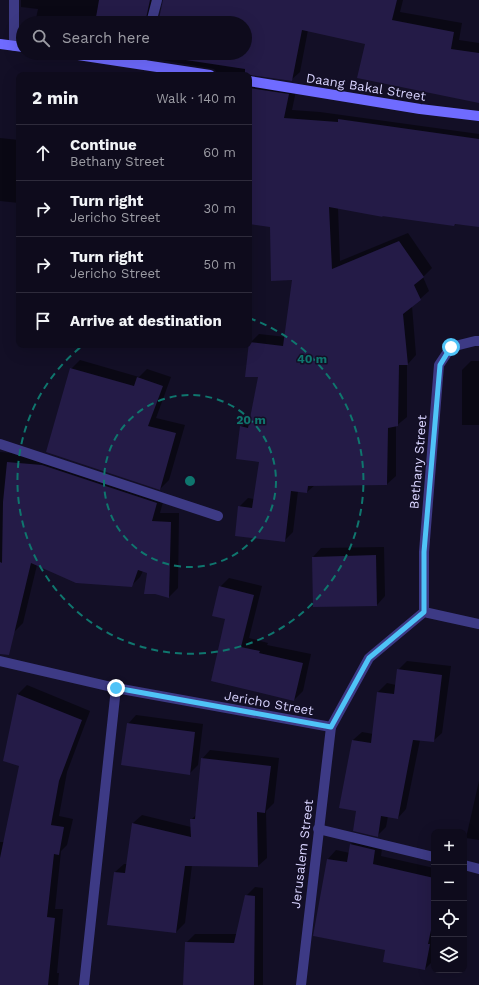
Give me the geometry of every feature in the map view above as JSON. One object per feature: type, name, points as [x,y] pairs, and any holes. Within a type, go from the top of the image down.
[{"type":"street","points":[[14,0],[16,23]]},
{"type":"street","points":[[153,16],[157,0]]},
{"type":"street","points":[[0,44],[16,46]]},
{"type":"street","points":[[113,60],[191,72]]},
{"type":"street","points":[[141,64],[142,60]]},
{"type":"street","name":"Daang Bakal Street","points":[[252,81],[420,109],[479,116]]},
{"type":"street","name":"Bethany Street","points":[[424,612],[424,552],[440,365],[451,347],[479,341]]},
{"type":"street","points":[[0,444],[218,516]]},
{"type":"street","points":[[331,727],[369,658],[424,612],[479,624]]},
{"type":"street","name":"Jericho Street","points":[[0,661],[116,688],[331,727]]},
{"type":"street","points":[[84,985],[116,688]]},
{"type":"street","name":"Jerusalem Street","points":[[301,985],[331,727]]},
{"type":"street","points":[[318,829],[431,857]]},
{"type":"street","points":[[467,866],[479,869]]},
{"type":"building","points":[[99,0],[150,0],[147,16],[96,16]]},
{"type":"building","points":[[163,0],[397,0],[392,20],[454,32],[451,49],[479,53],[479,103],[357,78],[365,44],[302,30],[292,81],[252,75],[252,72],[245,72],[245,69],[186,60],[252,60],[252,16],[160,16]]},
{"type":"building","points":[[252,88],[289,94],[284,118],[338,122],[338,119],[479,139],[479,227],[455,224],[454,226],[382,216],[383,217],[329,207],[332,269],[399,241],[424,277],[414,285],[421,300],[403,314],[408,365],[399,365],[398,426],[388,428],[387,485],[308,486],[307,493],[291,491],[285,542],[235,536],[238,506],[252,508],[259,462],[236,459],[240,426],[248,428],[258,377],[245,377],[248,348],[252,348],[252,342],[283,346],[292,280],[271,281],[270,227],[252,224]]},
{"type":"building","points":[[70,368],[134,386],[137,377],[163,386],[148,426],[176,433],[160,490],[46,452]]},
{"type":"building","points":[[7,462],[42,465],[157,503],[152,521],[171,522],[169,598],[155,594],[144,594],[147,573],[138,570],[132,587],[76,583],[31,563],[9,655],[0,654],[0,562],[2,563],[3,502]]},
{"type":"building","points":[[376,555],[377,606],[313,607],[312,557]]},
{"type":"building","points":[[219,586],[254,595],[241,647],[260,651],[259,653],[303,663],[294,701],[211,681],[225,619],[212,616]]},
{"type":"building","points":[[397,669],[442,675],[434,742],[413,740],[398,819],[381,816],[378,837],[353,831],[356,811],[339,808],[352,740],[371,743],[377,692],[394,694]]},
{"type":"building","points":[[17,694],[82,720],[59,781],[51,825],[64,827],[59,855],[54,854],[47,917],[55,918],[48,985],[0,985],[0,858],[19,766],[3,761]]},
{"type":"building","points":[[127,723],[195,732],[190,775],[121,765]]},
{"type":"building","points":[[201,758],[271,766],[265,813],[257,812],[258,867],[185,866],[176,933],[107,925],[114,872],[125,873],[132,823],[191,837],[190,819],[195,819]]},
{"type":"building","points":[[350,844],[375,850],[373,864],[431,877],[431,930],[425,970],[383,962],[385,950],[313,936],[327,859],[347,862]]},
{"type":"building","points":[[245,895],[255,896],[254,985],[183,985],[185,942],[234,943]]},
{"type":"route","points":[[116,688],[331,727],[369,658],[424,612],[424,552],[440,365],[451,347]]}]
